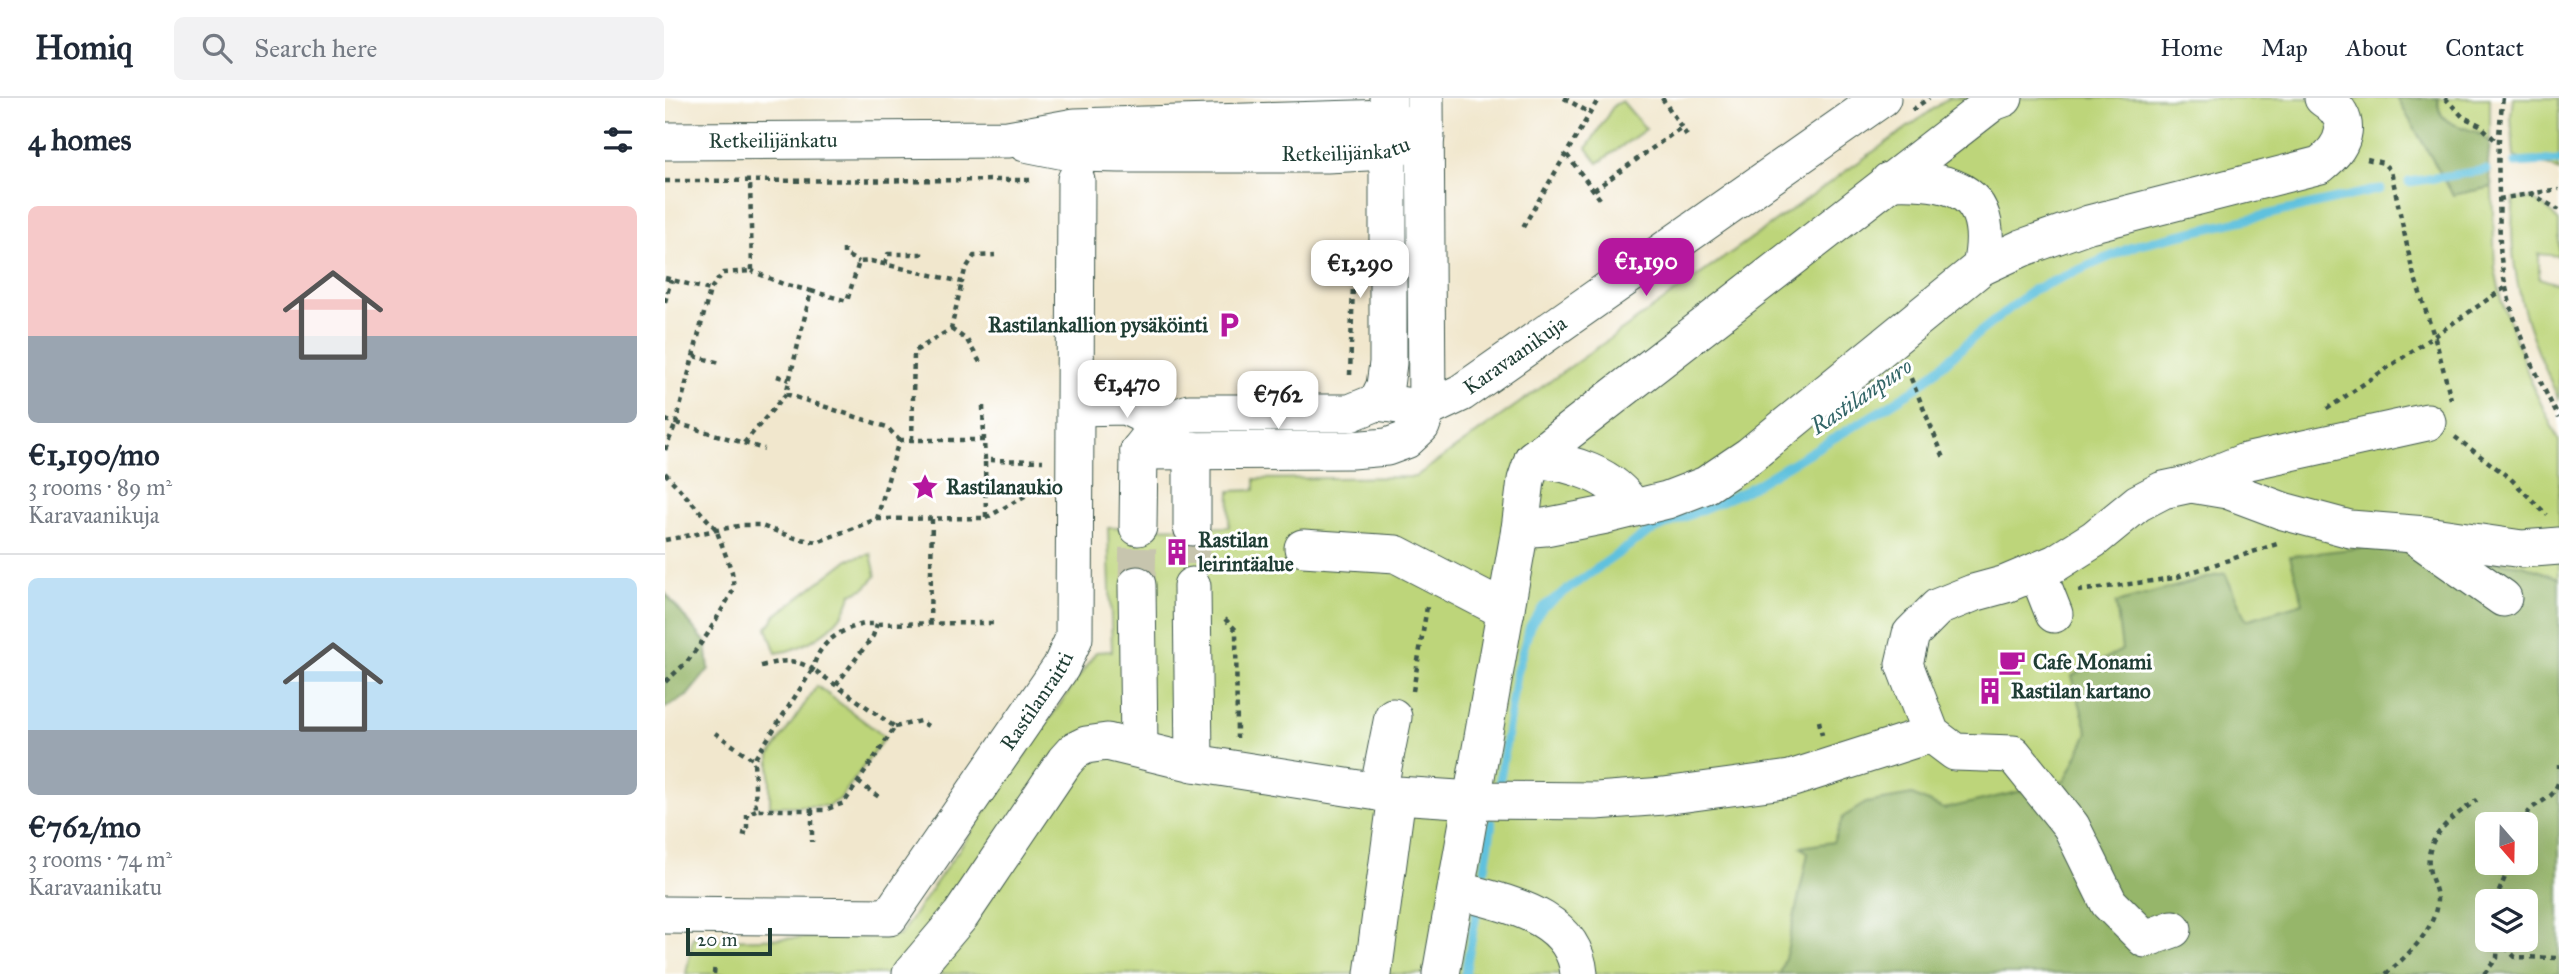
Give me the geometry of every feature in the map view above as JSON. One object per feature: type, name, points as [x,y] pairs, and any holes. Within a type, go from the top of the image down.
[{"type":"street","points":[[1076,407],[1125,406],[1150,437],[1192,450],[1351,450],[1387,447],[1406,440],[1421,426],[1427,409],[1426,98]]},
{"type":"street","name":"Karavaanikuja","points":[[1427,409],[1461,393],[1882,98]]},
{"type":"street","points":[[1441,974],[1506,611],[1526,480],[1533,459],[1889,181],[1993,102],[2004,98]]},
{"type":"street","points":[[1520,529],[1545,527],[1633,508],[1706,485],[1749,456],[1981,267],[2049,237],[2089,224],[2320,165],[2335,154],[2342,140],[2343,128],[2332,104],[2323,98]]},
{"type":"street","points":[[1120,155],[1138,143],[1153,110]]},
{"type":"street","name":"Retkeilijänkatu","points":[[665,141],[1008,139],[1153,110],[1388,122],[1426,137]]},
{"type":"street","points":[[1377,402],[1385,386],[1388,363],[1388,122]]},
{"type":"street","name":"Retkeilijänkatu","points":[[1008,139],[1075,153],[1327,154],[1388,122]]},
{"type":"street","name":"Rastilanraitti","points":[[665,915],[889,917],[1061,667],[1074,638],[1076,180]]},
{"type":"street","points":[[1889,181],[1918,180],[1949,186],[1965,193],[1978,208],[1986,226],[1986,245],[1981,267]]},
{"type":"street","points":[[1150,437],[1189,413],[1350,413],[1377,402],[1427,409]]},
{"type":"street","points":[[1249,449],[1250,413]]},
{"type":"street","points":[[2172,929],[2145,939],[2109,903],[2071,826],[2013,754],[1955,752],[1931,734],[1904,664],[1911,634],[1938,607],[1973,593],[2006,584],[2045,591],[2056,563],[2094,539],[2138,503],[2163,490],[2191,484],[2245,462],[2439,413]]},
{"type":"street","points":[[1138,527],[1150,437]]},
{"type":"street","points":[[1192,450],[1192,527]]},
{"type":"street","points":[[1533,459],[1557,461],[1579,468],[1612,485],[1626,496],[1633,508]]},
{"type":"street","points":[[2191,484],[2227,490],[2283,511],[2350,529],[2413,534],[2522,549],[2554,532]]},
{"type":"street","points":[[2413,534],[2503,598]]},
{"type":"street","points":[[1303,548],[1395,554],[1506,611]]},
{"type":"street","points":[[1137,585],[1139,748]]},
{"type":"street","points":[[1192,586],[1194,763]]},
{"type":"street","points":[[1373,974],[1393,717]]},
{"type":"street","points":[[911,974],[961,915],[1074,751],[1086,745],[1107,743],[1139,748],[1194,763],[1388,794],[1473,800],[1595,801],[1664,796],[1790,779],[1931,734]]},
{"type":"street","points":[[1457,890],[1538,915],[1554,926],[1569,942],[1579,974]]},
{"type":"path","points":[[1564,98],[1590,113]]},
{"type":"path","points":[[1523,227],[1599,98]]},
{"type":"path","points":[[1662,98],[1688,137]]},
{"type":"path","points":[[2445,98],[2463,117],[2480,125],[2497,142]]},
{"type":"path","points":[[2503,98],[2497,142],[2501,258],[2506,287],[2515,320],[2559,418]]},
{"type":"path","points":[[1594,190],[1682,127]]},
{"type":"path","points":[[2335,154],[2373,159],[2383,163],[2391,171],[2412,269],[2434,336],[2439,413],[2437,423],[2511,479],[2554,532]]},
{"type":"path","points":[[1567,155],[1600,199]]},
{"type":"path","points":[[665,181],[1076,180]]},
{"type":"path","points":[[750,181],[752,271]]},
{"type":"path","points":[[2499,199],[2559,188]]},
{"type":"path","points":[[2529,193],[2559,210]]},
{"type":"path","points":[[885,264],[888,254],[921,254],[921,248]]},
{"type":"path","points":[[844,249],[844,254],[859,262],[885,264],[963,282]]},
{"type":"path","points":[[912,440],[913,354],[951,328],[965,270],[974,256],[995,255]]},
{"type":"path","points":[[665,450],[677,423],[710,290],[723,273],[752,271],[783,284],[847,301],[859,262]]},
{"type":"path","points":[[665,278],[710,290]]},
{"type":"path","points":[[665,302],[671,280]]},
{"type":"path","points":[[1350,375],[1353,281]]},
{"type":"path","points":[[2325,410],[2506,287]]},
{"type":"path","points":[[744,443],[786,394],[811,291]]},
{"type":"path","points":[[951,328],[968,340],[981,364]]},
{"type":"path","points":[[694,356],[720,363]]},
{"type":"path","points":[[777,376],[789,380]]},
{"type":"path","points":[[1910,378],[1944,458]]},
{"type":"path","points":[[786,394],[887,427],[899,440],[984,440]]},
{"type":"path","points":[[983,406],[986,518]]},
{"type":"path","points":[[665,420],[764,449]]},
{"type":"path","points":[[877,519],[899,440]]},
{"type":"path","points":[[985,460],[1036,459],[1075,467]]},
{"type":"path","points":[[665,540],[716,528],[743,525],[759,526],[817,542],[877,519],[986,518],[1075,467]]},
{"type":"path","points":[[665,473],[716,528],[732,572],[734,589],[707,635],[687,662],[665,682]]},
{"type":"path","points":[[930,624],[932,519]]},
{"type":"path","points":[[2045,591],[2077,591],[2174,578],[2279,544],[2302,531],[2333,524]]},
{"type":"path","points":[[1393,717],[1412,697],[1428,597]]},
{"type":"path","points":[[1225,618],[1236,630],[1238,771]]},
{"type":"path","points":[[756,810],[754,760],[813,669],[816,654],[845,629],[864,624],[994,623]]},
{"type":"path","points":[[836,685],[866,646],[877,624]]},
{"type":"path","points":[[761,666],[782,660],[797,661],[813,669],[895,727]]},
{"type":"path","points":[[742,834],[747,834],[747,814],[756,810],[824,810],[844,803],[895,727],[920,721],[928,726]]},
{"type":"path","points":[[715,733],[754,760]]},
{"type":"path","points":[[2529,812],[2535,803],[2552,795],[2559,781]]},
{"type":"path","points":[[858,782],[879,797]]},
{"type":"path","points":[[2386,974],[2408,955],[2434,918],[2438,897],[2429,867],[2429,847],[2441,828],[2477,800]]},
{"type":"path","points":[[812,810],[812,842]]},
{"type":"path","points":[[2484,974],[2497,958],[2497,952]]},
{"type":"path","points":[[2510,952],[2515,957],[2559,958]]},
{"type":"path","points":[[714,974],[715,964]]},
{"type":"green space","points":[[1949,98],[2397,98],[2453,195],[2492,187],[2495,268],[2501,299],[2533,387],[2559,441],[2559,648],[2492,812],[2475,812],[2475,875],[2483,875],[2479,889],[2475,889],[2475,903],[2454,974],[686,974],[693,937],[714,940],[899,936],[1096,652],[1112,651],[1108,528],[1229,527],[1230,491],[1255,490],[1255,479],[1415,477]]},
{"type":"green space","points":[[2397,98],[2438,98],[2438,107],[2444,118],[2476,132],[2490,142],[2488,164],[2492,187],[2453,195]]},
{"type":"green space","points":[[2439,98],[2490,98],[2490,142],[2476,132],[2444,118]]},
{"type":"green space","points":[[2513,98],[2559,98],[2559,171],[2550,166],[2514,157],[2511,116]]},
{"type":"green space","points":[[1622,101],[1646,129],[1598,163],[1587,148],[1614,105]]},
{"type":"green space","points":[[2514,199],[2533,199],[2550,211],[2559,222],[2559,256],[2539,254],[2539,278],[2558,284],[2559,400],[2529,327],[2516,277],[2512,226]]},
{"type":"green space","points":[[2368,547],[2523,565],[2559,578],[2559,974],[1780,974],[1808,853],[1801,847],[1833,842],[1843,817],[1866,803],[1912,795],[1944,809],[2065,781],[2088,733],[2072,676],[2122,650],[2116,603],[2225,573],[2246,620],[2303,603],[2290,556]]},
{"type":"green space","points":[[871,554],[876,576],[865,588],[851,594],[841,616],[833,625],[811,641],[776,653],[767,628],[776,615],[849,559]]},
{"type":"green space","points":[[665,593],[706,643],[709,669],[687,696],[665,708]]},
{"type":"green space","points":[[817,686],[885,737],[840,799],[828,806],[770,806],[770,755]]},
{"type":"waterway","name":"Rastilanpuro","points":[[2515,163],[2559,160]]},
{"type":"waterway","name":"Rastilanpuro","points":[[2409,182],[2486,170]]},
{"type":"waterway","name":"Rastilanpuro","points":[[1500,780],[1516,674],[1530,626],[1543,607],[1647,533],[1745,491],[1888,406],[1915,389],[2033,290],[2139,244],[2380,189]]},
{"type":"waterway","points":[[1485,868],[1492,823]]},
{"type":"waterway","points":[[1465,974],[1477,910]]},
{"type":"tunnel","points":[[1137,585],[1138,527]]},
{"type":"tunnel","points":[[1192,527],[1192,586]]},
{"type":"place","name":"Rastilankallion pysäköinti","points":[[1229,325]]},
{"type":"place","name":"Rastilanaukio","points":[[925,487]]},
{"type":"place","name":"Rastilan leirintäalue","points":[[1177,552]]},
{"type":"place","name":"Cafe Monami","points":[[2012,662]]},
{"type":"place","name":"Rastilan kartano","points":[[1990,691]]}]
